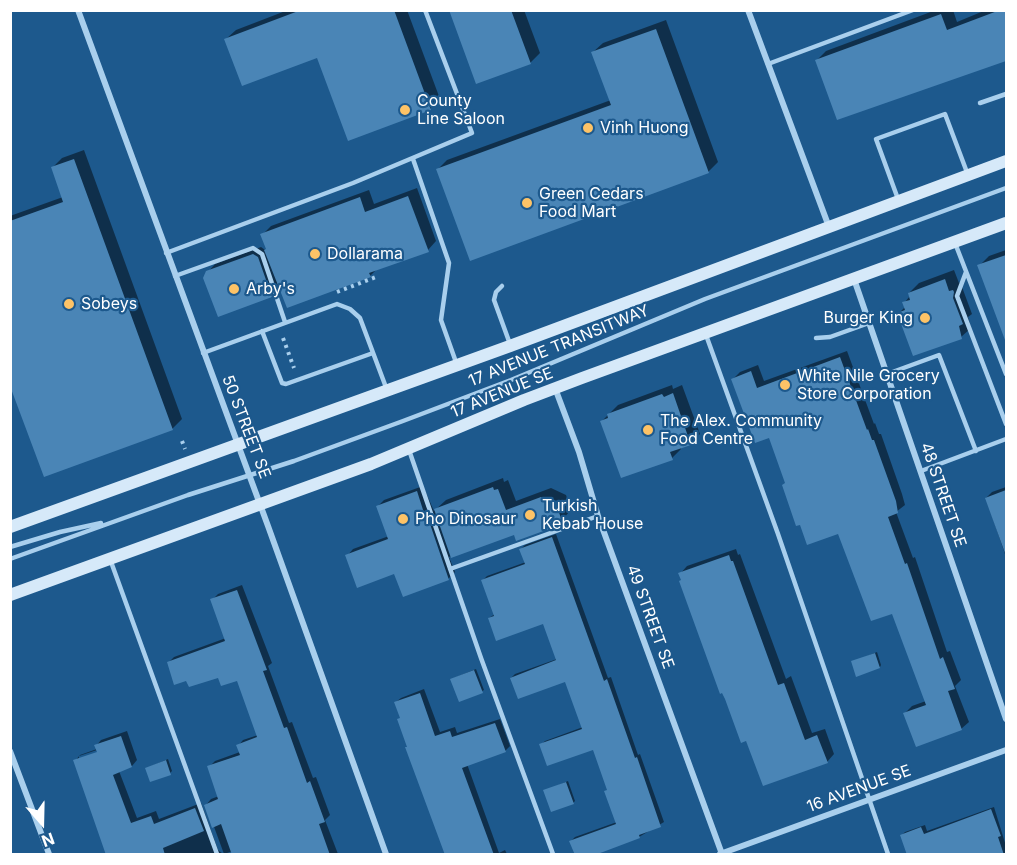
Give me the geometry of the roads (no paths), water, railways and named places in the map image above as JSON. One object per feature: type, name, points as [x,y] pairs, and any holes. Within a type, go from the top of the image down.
[{"type":"main road","points":[[10,527],[510,346],[1006,161]]},
{"type":"main road","name":"17 AVENUE SE","points":[[10,595],[408,449],[555,388],[1006,223]]},
{"type":"street","name":"50 STREET SE","points":[[78,10],[260,504],[386,855]]},
{"type":"street","points":[[748,10],[829,227]]},
{"type":"street","name":"48 STREET SE","points":[[854,279],[1006,719]]},
{"type":"street","name":"49 STREET SE","points":[[555,388],[579,452],[598,516],[721,854]]},
{"type":"street","name":"16 AVENUE SE","points":[[721,854],[1006,750]]},
{"type":"street","points":[[10,751],[49,855]]},
{"type":"lane","points":[[166,253],[413,159],[472,133],[425,10]]},
{"type":"lane","points":[[768,64],[913,10]]},
{"type":"lane","points":[[980,103],[1006,94]]},
{"type":"lane","points":[[899,200],[876,139],[945,114],[968,175]]},
{"type":"lane","points":[[413,159],[449,263],[441,320],[457,365]]},
{"type":"lane","name":"17 AVENUE TRANSITWAY","points":[[10,559],[294,461],[439,408],[705,299],[1006,188]]},
{"type":"lane","points":[[955,242],[1006,374]]},
{"type":"lane","points":[[175,276],[252,248],[262,254],[285,322]]},
{"type":"lane","points":[[966,272],[957,296],[1006,424]]},
{"type":"lane","points":[[502,286],[496,292],[494,300],[510,346]]},
{"type":"lane","points":[[203,353],[337,304],[350,309],[360,318],[387,390]]},
{"type":"lane","points":[[816,338],[830,337],[869,323]]},
{"type":"lane","points":[[262,331],[282,383],[286,384],[373,353]]},
{"type":"lane","points":[[705,333],[778,534],[888,855]]},
{"type":"lane","points":[[887,374],[939,355],[976,451]]},
{"type":"lane","points":[[921,471],[1006,439]]},
{"type":"lane","points":[[408,449],[553,855]]},
{"type":"lane","points":[[450,569],[598,516]]},
{"type":"lane","name":"17 AVENUE TRANSITWAY","points":[[10,546],[60,532],[118,520]]},
{"type":"lane","points":[[110,559],[217,855]]},
{"type":"place","name":"County Line Saloon","points":[[405,110]]},
{"type":"place","name":"Vinh Huong","points":[[588,128]]},
{"type":"place","name":"Green Cedars Food Mart","points":[[527,203]]},
{"type":"place","name":"Dollarama","points":[[315,254]]},
{"type":"place","name":"Arby's","points":[[234,289]]},
{"type":"place","name":"Sobeys","points":[[69,304]]},
{"type":"place","name":"Burger King","points":[[925,318]]},
{"type":"place","name":"White Nile Grocery Store Corporation","points":[[785,385]]},
{"type":"place","name":"The Alex. Community Food Centre","points":[[648,430]]},
{"type":"place","name":"Turkish Kebab House","points":[[530,515]]},
{"type":"place","name":"Pho Dinosaur","points":[[403,519]]}]
